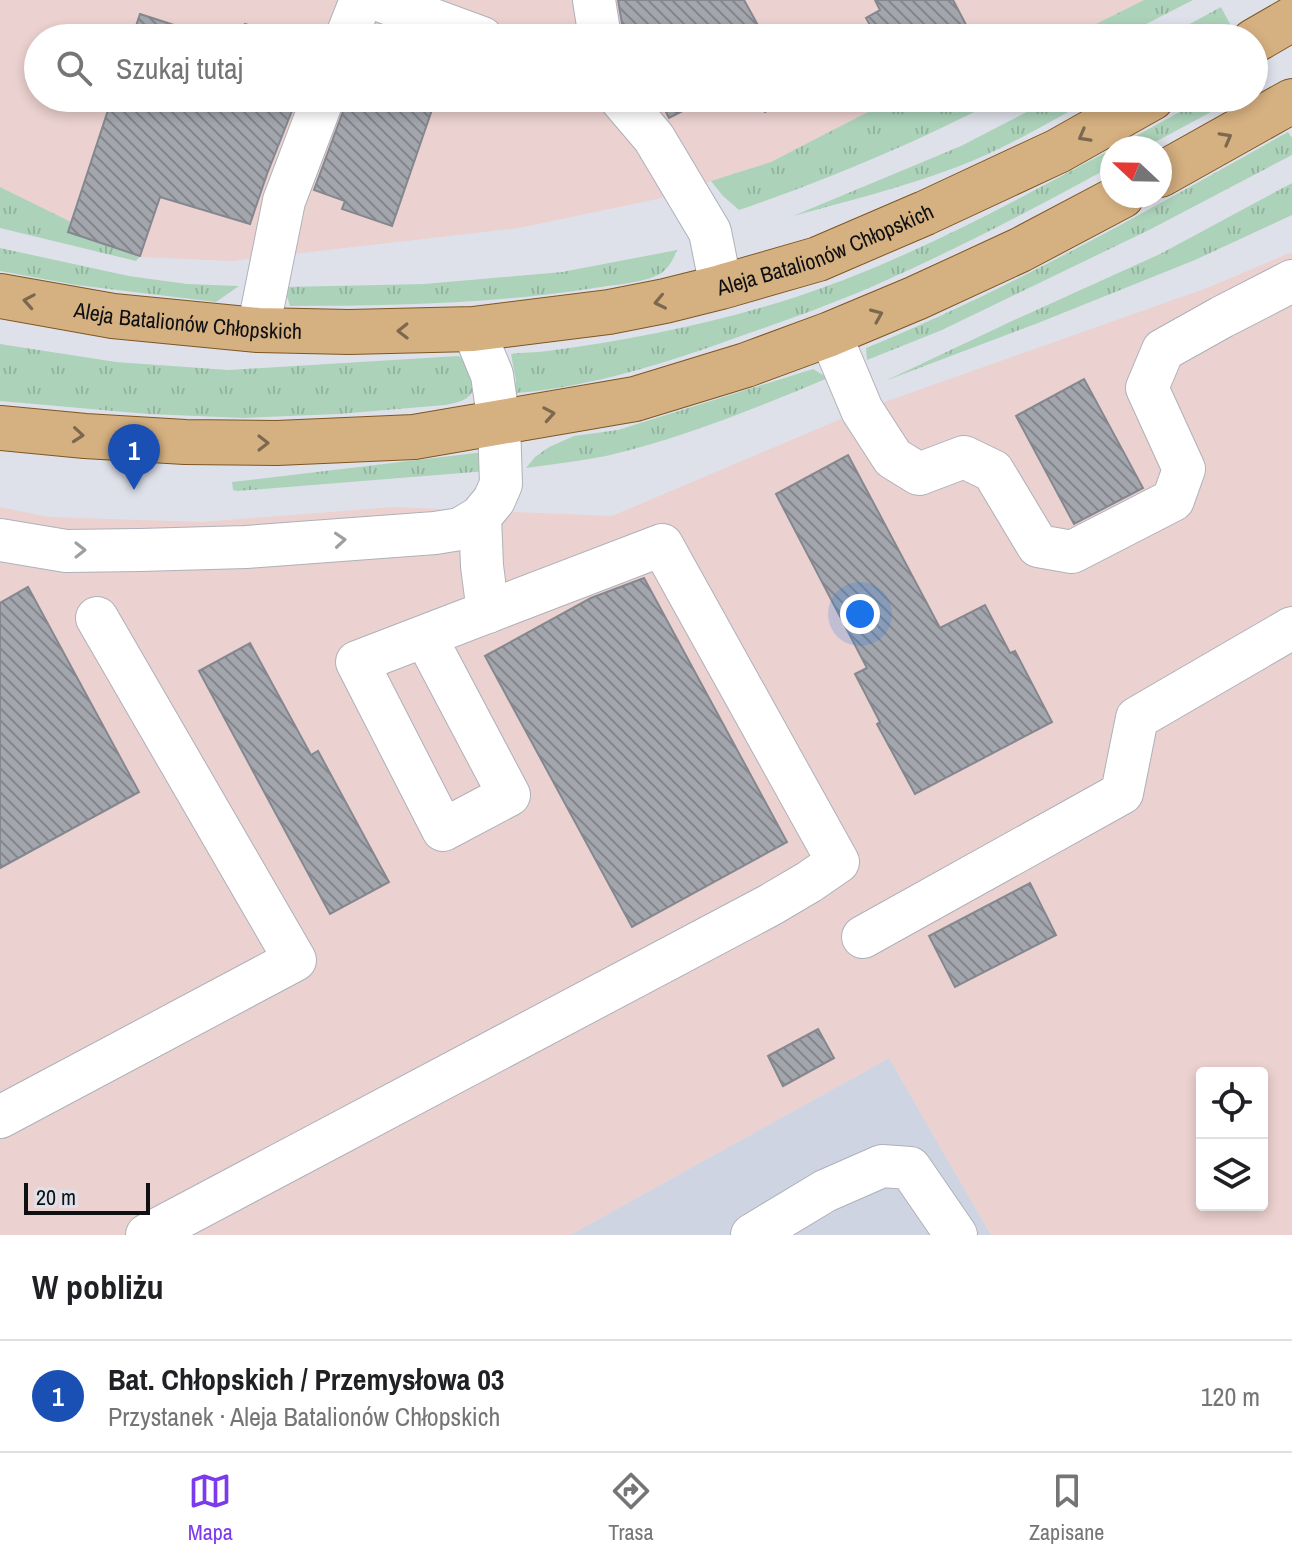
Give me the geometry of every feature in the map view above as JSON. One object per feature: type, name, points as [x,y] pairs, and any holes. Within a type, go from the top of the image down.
[{"type":"main road","points":[[1268,33],[1292,19]]},
{"type":"main road","points":[[1172,168],[1292,101]]},
{"type":"main road","name":"Aleja Batalionów Chłopskich","points":[[0,296],[113,316],[258,330],[349,332],[473,329],[609,312],[721,287],[818,259],[1058,151],[1127,112]]},
{"type":"main road","points":[[0,428],[185,442],[277,443],[414,437],[635,399],[746,365],[830,334],[1020,250],[1100,208]]},
{"type":"lane","points":[[352,24],[361,0]]},
{"type":"lane","points":[[379,0],[444,24]]},
{"type":"lane","points":[[594,0],[598,24]]},
{"type":"lane","points":[[258,330],[284,201],[318,112]]},
{"type":"lane","points":[[632,112],[654,138],[710,232],[721,287]]},
{"type":"lane","points":[[830,334],[862,410],[893,458],[919,474],[964,457],[993,471],[1038,546],[1072,552],[1173,500],[1184,469],[1147,388],[1163,350],[1292,281]]},
{"type":"lane","points":[[2,541],[66,551],[246,547],[460,529],[480,517],[494,500],[501,484],[499,423],[492,375],[473,329]]},
{"type":"lane","points":[[480,517],[488,612]]},
{"type":"lane","points":[[147,1235],[770,905],[838,862],[662,545],[425,636]]},
{"type":"lane","points":[[0,1117],[295,960],[97,618]]},
{"type":"lane","points":[[863,937],[1122,793],[1137,718],[1292,628]]},
{"type":"lane","points":[[752,1235],[825,1191],[882,1166],[910,1168],[956,1235]]},
{"type":"shaded area","points":[[0,0],[1144,0],[1096,24],[24,24],[24,112],[868,112],[771,162],[657,199],[519,228],[232,261],[141,257],[67,229],[70,222],[0,187]]},
{"type":"shaded area","points":[[1292,252],[1292,1235],[991,1235],[889,1058],[570,1235],[0,1235],[0,507],[49,517],[202,522],[394,507],[612,516],[862,410],[1207,288]]},
{"type":"shaded area","points":[[889,1058],[991,1235],[570,1235]]},
{"type":"green space","points":[[1144,0],[1193,0],[1146,24],[1096,24]]},
{"type":"green space","points":[[1221,7],[1230,24],[1190,24]]},
{"type":"green space","points":[[868,112],[974,112],[873,159],[739,210],[711,181],[771,162]]},
{"type":"green space","points":[[1027,112],[1068,112],[1010,144],[957,167],[793,216],[961,146]]},
{"type":"green space","points":[[1180,112],[1211,112],[1166,136],[1136,136]]},
{"type":"green space","points":[[1288,132],[1292,138],[1292,155],[1151,229],[942,330],[867,360],[866,348],[1028,274],[1151,208],[1172,208],[1172,196]]},
{"type":"green space","points":[[1100,155],[1100,172],[974,239],[853,295],[714,346],[630,372],[545,390],[516,393],[514,390],[516,381],[511,354],[635,337],[780,302],[908,253]]},
{"type":"green space","points":[[1292,183],[1292,215],[1195,260],[885,381],[1160,254]]},
{"type":"green space","points":[[0,187],[71,222],[68,229],[140,256],[136,261],[0,228]]},
{"type":"green space","points":[[0,248],[129,276],[187,284],[239,286],[216,302],[76,285],[0,271]]},
{"type":"green space","points":[[677,250],[666,269],[645,280],[518,298],[404,305],[290,306],[284,287],[424,284],[562,272]]},
{"type":"green space","points":[[0,344],[116,362],[229,370],[458,356],[468,360],[476,385],[464,400],[445,405],[244,418],[148,414],[0,401]]},
{"type":"green space","points":[[813,369],[828,378],[691,431],[606,456],[526,468],[549,447],[574,436],[618,430]]},
{"type":"green space","points":[[484,452],[487,471],[233,490],[232,482]]},
{"type":"building","points":[[618,0],[744,0],[757,24],[622,24]]},
{"type":"building","points":[[875,0],[953,0],[966,24],[869,24],[866,18],[880,10]]},
{"type":"building","points":[[140,14],[171,24],[137,24]]},
{"type":"building","points":[[107,112],[291,112],[250,224],[160,197],[140,256],[68,232]]},
{"type":"building","points":[[343,112],[431,112],[392,226],[342,209],[345,201],[314,190]]},
{"type":"building","points":[[666,112],[681,112],[669,118]]},
{"type":"building","points":[[1084,379],[1143,488],[1074,524],[1016,416]]},
{"type":"building","points":[[848,455],[940,628],[985,605],[1010,653],[1015,651],[1052,722],[915,794],[877,724],[880,722],[855,674],[867,668],[776,494]]},
{"type":"building","points":[[644,578],[787,842],[632,927],[485,656],[591,598]]},
{"type":"building","points":[[28,587],[139,792],[0,868],[0,603]]},
{"type":"building","points":[[250,643],[311,755],[318,751],[389,882],[330,914],[199,671]]},
{"type":"building","points":[[1030,883],[1056,935],[955,987],[929,936]]},
{"type":"building","points":[[818,1029],[834,1058],[783,1086],[768,1056]]},
{"type":"place","name":"Bat. Chłopskich / Przemysłowa 03","points":[[134,490]]}]
